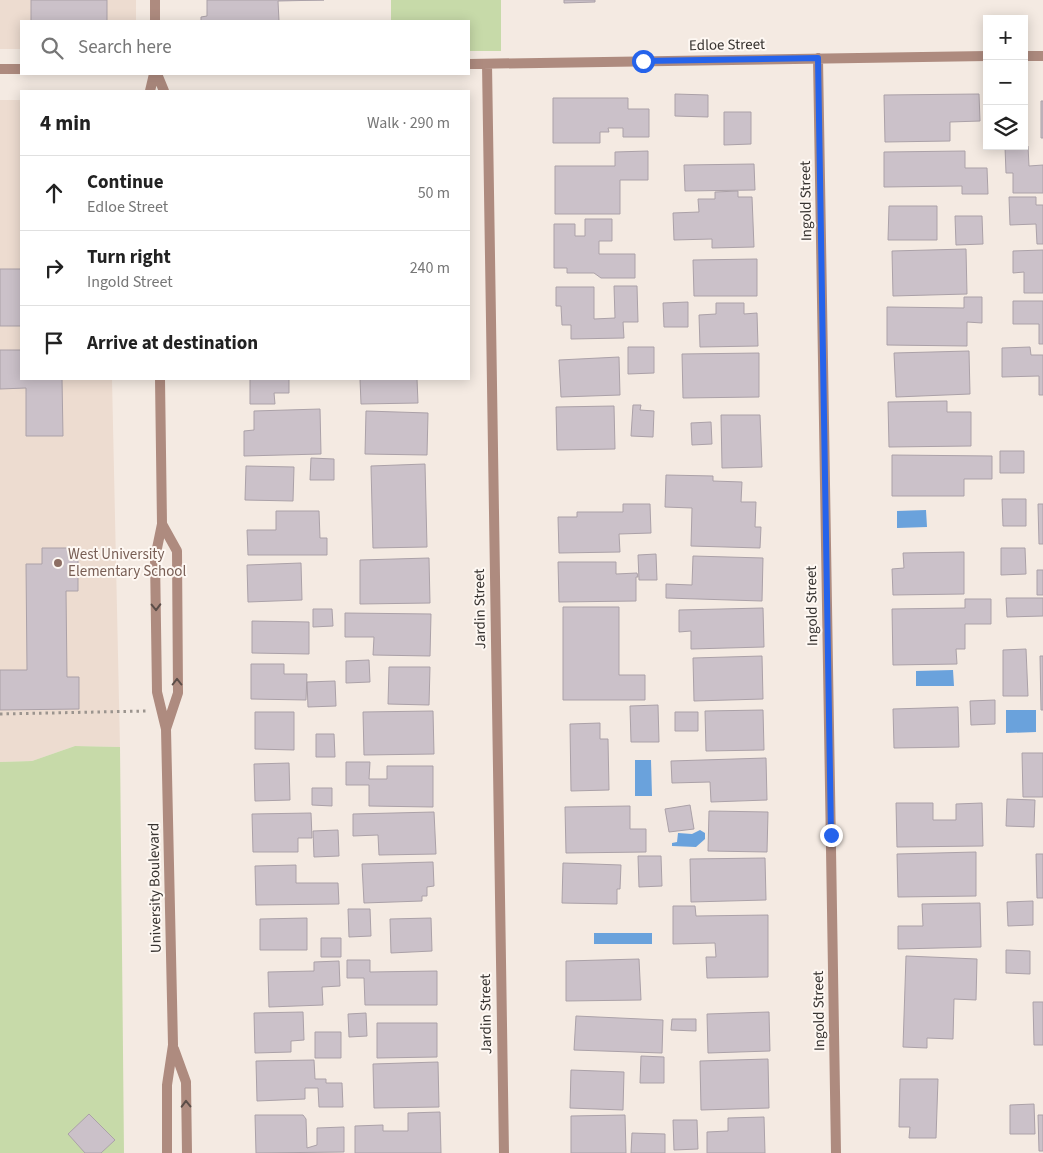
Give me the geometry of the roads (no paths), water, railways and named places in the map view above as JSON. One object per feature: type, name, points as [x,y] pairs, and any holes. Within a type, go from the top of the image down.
[{"type":"street","points":[[155,0],[155,20]]},
{"type":"street","name":"Edloe Street","points":[[470,64],[983,56]]},
{"type":"street","points":[[1028,56],[1043,56]]},
{"type":"street","name":"Ingold Street","points":[[818,58],[836,1153]]},
{"type":"street","name":"Jardin Street","points":[[487,64],[504,1153]]},
{"type":"street","points":[[0,69],[20,69]]},
{"type":"street","points":[[150,90],[156,75]]},
{"type":"street","points":[[156,75],[164,90]]},
{"type":"street","name":"University Boulevard","points":[[160,380],[162,524],[155,558],[157,692],[166,729],[173,1046],[167,1085],[167,1153]]},
{"type":"street","name":"University Boulevard","points":[[162,524],[177,551],[178,693],[166,729]]},
{"type":"street","name":"University Boulevard","points":[[173,1046],[186,1082],[187,1153]]},
{"type":"water","points":[[926,510],[927,527],[897,528],[897,511]]},
{"type":"water","points":[[953,670],[954,686],[916,686],[916,671]]},
{"type":"water","points":[[1006,710],[1036,710],[1036,732],[1006,733]]},
{"type":"water","points":[[635,760],[651,760],[652,796],[635,796]]},
{"type":"water","points":[[700,830],[705,833],[705,839],[696,847],[672,846],[672,843],[677,842],[678,833],[692,834]]},
{"type":"water","points":[[594,933],[652,933],[652,944],[594,944]]},
{"type":"place","name":"West University Elementary School","points":[[58,563]]}]
